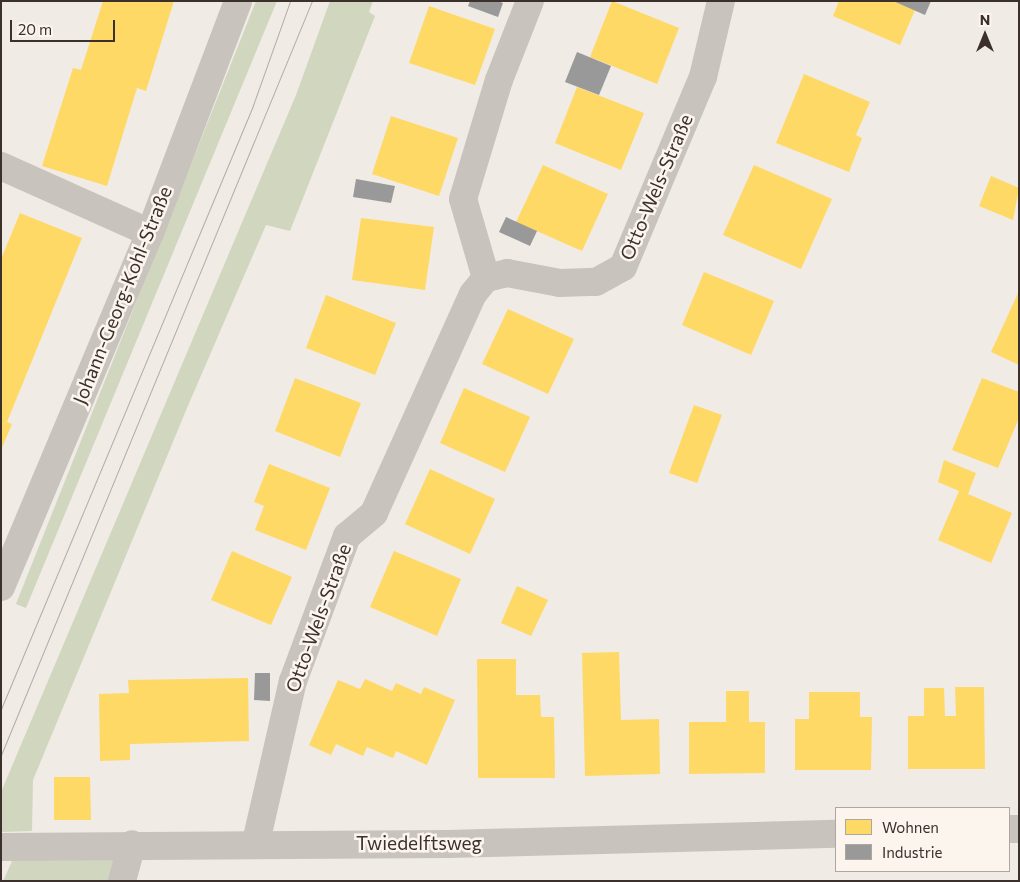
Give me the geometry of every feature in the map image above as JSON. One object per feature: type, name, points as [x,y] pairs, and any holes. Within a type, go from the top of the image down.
[{"type":"street","name":"Johann-Georg-Kohl-Straße","points":[[1,587],[150,233],[238,1]]},
{"type":"street","points":[[486,278],[463,200],[499,80],[530,1]]},
{"type":"street","name":"Otto-Wels-Straße","points":[[256,842],[293,681],[347,536],[374,512],[473,294],[486,278],[506,273],[560,283],[596,282],[623,267],[703,77],[721,1]]},
{"type":"street","points":[[1,166],[150,233]]},
{"type":"street","name":"Twiedelftsweg","points":[[1,846],[256,842],[448,844],[835,834]]},
{"type":"street","points":[[122,881],[132,844]]},
{"type":"green space","points":[[256,1],[277,1],[26,608],[16,604]]},
{"type":"green space","points":[[330,1],[373,1],[369,12],[375,16],[290,231],[266,225],[187,408],[33,780],[32,831],[1,832],[1,792],[296,95]]},
{"type":"green space","points":[[120,857],[112,881],[3,881],[13,859]]},
{"type":"building: Wohnen","points":[[103,1],[174,1],[146,91],[137,88],[107,186],[42,166],[73,68],[81,70]]},
{"type":"building: Wohnen","points":[[612,1],[679,28],[657,84],[590,57]]},
{"type":"building: Wohnen","points":[[839,1],[893,1],[915,10],[900,45],[833,16]]},
{"type":"building: Wohnen","points":[[429,6],[495,29],[475,85],[409,63]]},
{"type":"building: Wohnen","points":[[804,74],[870,102],[856,135],[862,138],[849,172],[776,143]]},
{"type":"building: Wohnen","points":[[577,87],[644,113],[621,170],[555,143]]},
{"type":"building: Wohnen","points":[[391,116],[458,138],[439,196],[372,174]]},
{"type":"building: Wohnen","points":[[543,165],[608,194],[582,251],[516,222]]},
{"type":"building: Wohnen","points":[[754,165],[832,199],[801,269],[723,235]]},
{"type":"building: Wohnen","points":[[991,176],[1019,188],[1013,220],[979,206]]},
{"type":"building: Wohnen","points":[[20,213],[82,238],[7,422],[12,424],[1,450],[1,259]]},
{"type":"building: Wohnen","points":[[361,218],[434,227],[425,290],[352,280]]},
{"type":"building: Wohnen","points":[[704,272],[774,301],[751,355],[682,325]]},
{"type":"building: Wohnen","points":[[1019,291],[1019,365],[991,352]]},
{"type":"building: Wohnen","points":[[326,295],[396,323],[375,375],[306,348]]},
{"type":"building: Wohnen","points":[[508,309],[574,339],[548,394],[482,364]]},
{"type":"building: Wohnen","points":[[295,378],[361,403],[340,457],[275,431]]},
{"type":"building: Wohnen","points":[[982,378],[1019,392],[1019,418],[998,468],[952,450]]},
{"type":"building: Wohnen","points":[[464,388],[530,417],[505,472],[440,443]]},
{"type":"building: Wohnen","points":[[694,405],[722,415],[697,483],[669,473]]},
{"type":"building: Wohnen","points":[[944,460],[976,473],[968,494],[1012,513],[991,563],[938,540],[959,491],[938,482]]},
{"type":"building: Wohnen","points":[[269,464],[330,488],[306,550],[255,530],[264,506],[254,502]]},
{"type":"building: Wohnen","points":[[430,469],[495,499],[470,554],[405,524]]},
{"type":"building: Wohnen","points":[[232,551],[292,577],[271,625],[211,600]]},
{"type":"building: Wohnen","points":[[394,551],[461,579],[437,636],[370,607]]},
{"type":"building: Wohnen","points":[[517,586],[548,600],[531,636],[501,623]]},
{"type":"building: Wohnen","points":[[619,652],[621,720],[659,719],[660,774],[585,776],[582,653]]},
{"type":"building: Wohnen","points":[[477,659],[516,659],[516,695],[540,695],[541,717],[554,717],[555,778],[478,778]]},
{"type":"building: Wohnen","points":[[248,678],[249,741],[130,744],[130,760],[100,761],[99,694],[129,693],[128,680]]},
{"type":"building: Wohnen","points":[[365,679],[392,691],[396,683],[421,694],[424,687],[455,700],[427,765],[396,751],[393,758],[367,747],[363,756],[336,744],[331,755],[309,745],[338,680],[360,689]]},
{"type":"building: Wohnen","points":[[955,687],[984,687],[985,769],[908,769],[908,716],[924,716],[924,688],[944,688],[945,716],[956,716]]},
{"type":"building: Wohnen","points":[[726,691],[749,691],[749,722],[765,722],[765,773],[689,774],[689,722],[726,722]]},
{"type":"building: Wohnen","points":[[809,692],[860,692],[860,717],[872,717],[871,770],[795,770],[795,719],[809,719]]},
{"type":"building: Wohnen","points":[[54,777],[90,777],[91,820],[54,820]]},
{"type":"building: Industrie","points":[[470,1],[498,1],[503,3],[498,17],[468,6]]},
{"type":"building: Industrie","points":[[893,1],[931,1],[925,15]]},
{"type":"building: Industrie","points":[[577,52],[611,66],[599,95],[565,82]]},
{"type":"building: Industrie","points":[[356,179],[395,186],[391,203],[353,197]]},
{"type":"building: Industrie","points":[[506,217],[537,231],[530,246],[499,232]]},
{"type":"building: Industrie","points":[[255,673],[270,673],[270,701],[254,700]]},
{"type":"tram line","points":[[1,709],[252,108],[290,1]]},
{"type":"tram line","points":[[1,755],[312,1]]}]
